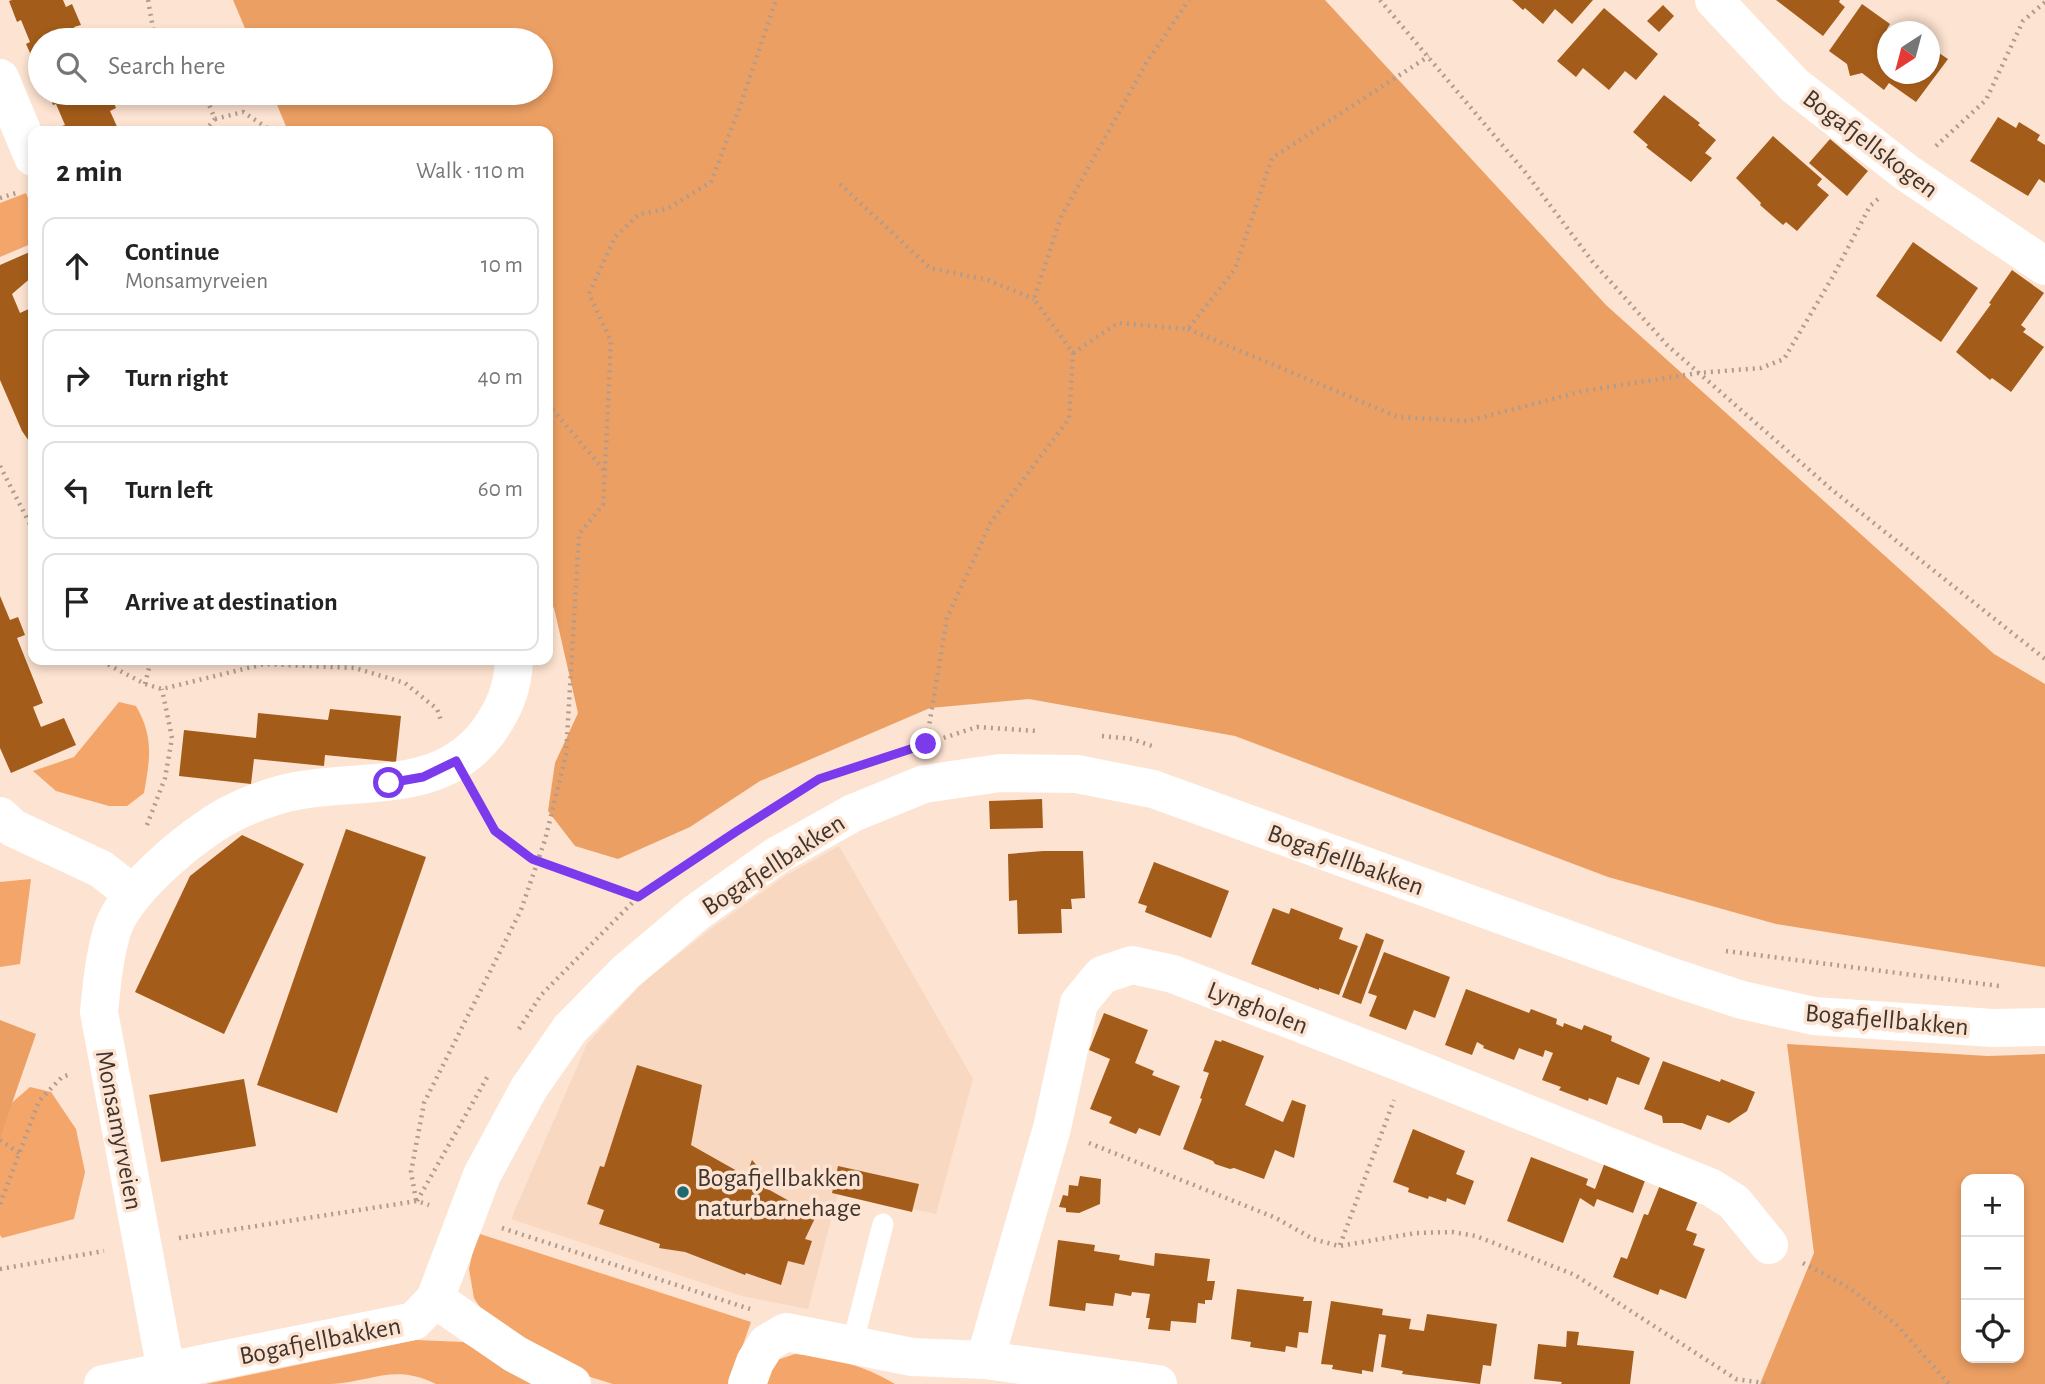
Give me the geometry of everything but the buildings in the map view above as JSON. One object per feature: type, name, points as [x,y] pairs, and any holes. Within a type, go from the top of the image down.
[{"type":"street","name":"Bogafjellskogen","points":[[1714,0],[1794,85],[1907,173],[2045,266]]},
{"type":"street","points":[[0,78],[28,145]]},
{"type":"street","name":"Monsamyrveien","points":[[166,1371],[99,1012],[103,966],[114,926],[133,894],[162,863],[237,810],[280,795],[423,777],[456,761],[480,742],[500,716],[513,683],[514,665]]},
{"type":"street","name":"Bogafjellbakken","points":[[103,1384],[414,1321],[435,1300],[482,1175],[529,1088],[570,1029],[626,972],[696,912],[776,856],[853,813],[924,785],[1000,773],[1077,774],[1153,789],[1742,1000],[1814,1016],[1993,1028],[2045,1027]]},
{"type":"street","points":[[0,816],[13,828],[101,869],[133,894]]},
{"type":"street","name":"Lyngholen","points":[[985,1360],[1052,1128],[1079,1003],[1102,975],[1132,965],[1173,974],[1710,1187],[1734,1202],[1769,1245]]},
{"type":"street","points":[[435,1300],[515,1354],[572,1384]]},
{"type":"street","points":[[747,1384],[755,1362],[767,1343],[786,1332],[912,1357],[985,1360],[1158,1384]]},
{"type":"lane","points":[[852,1346],[883,1224]]},
{"type":"path","points":[[148,0],[153,28]]},
{"type":"path","points":[[417,1201],[411,1172],[424,1103],[521,910],[539,861],[566,755],[579,534],[603,505],[605,470],[611,341],[589,294],[614,237],[639,214],[667,209],[711,182],[776,0]]},
{"type":"path","points":[[1034,299],[1061,217],[1148,60],[1189,0]]},
{"type":"path","points":[[1380,0],[1525,172],[1592,261],[1667,345],[1831,489],[2045,659]]},
{"type":"path","points":[[1073,354],[1118,323],[1188,329],[1398,417],[1468,421],[1583,391],[1698,373],[1760,368],[1784,359],[1832,278],[1870,206],[1986,100],[2023,21],[2045,2]]},
{"type":"path","points":[[1188,329],[1235,269],[1272,158],[1429,56]]},
{"type":"path","points":[[209,105],[215,119]]},
{"type":"path","points":[[209,126],[215,119],[243,111],[265,126]]},
{"type":"path","points":[[840,184],[930,268],[988,280],[1034,299],[1073,354],[1069,419],[991,522],[947,618],[926,744]]},
{"type":"path","points":[[553,410],[605,470]]},
{"type":"path","points":[[0,466],[28,520]]},
{"type":"path","points":[[109,665],[145,684],[162,689],[260,665]]},
{"type":"path","points":[[145,684],[150,665]]},
{"type":"path","points":[[287,665],[355,668],[405,683],[437,709],[456,761],[495,831],[532,859],[638,897]]},
{"type":"path","points":[[145,829],[165,778],[172,738],[162,689]]},
{"type":"path","points":[[914,747],[977,727],[1042,732]]},
{"type":"path","points":[[1094,736],[1132,739],[1158,748]]},
{"type":"path","points":[[513,1038],[541,995],[638,897],[819,779],[855,767]]},
{"type":"path","points":[[1716,949],[2004,987]]},
{"type":"path","points":[[0,1204],[39,1101],[62,1077],[107,1064]]},
{"type":"path","points":[[1339,1246],[1408,1065]]},
{"type":"path","points":[[417,1201],[491,1070]]},
{"type":"path","points":[[1052,1128],[1276,1217],[1313,1239],[1339,1246],[1416,1233],[1451,1232],[1476,1236],[1574,1275],[1736,1381],[1770,1384]]},
{"type":"path","points":[[0,1140],[19,1153]]},
{"type":"path","points":[[169,1240],[417,1201],[439,1208]]},
{"type":"path","points":[[496,1226],[750,1309],[786,1332]]},
{"type":"path","points":[[1769,1245],[1848,1287],[1896,1324],[1949,1384]]},
{"type":"path","points":[[0,1269],[113,1249]]},
{"type":"shaded area","points":[[233,0],[1325,0],[1606,305],[1994,654],[2045,684],[2045,967],[1776,924],[1608,877],[1235,736],[1029,699],[930,708],[760,781],[690,827],[618,859],[575,846],[548,811],[555,763],[578,713],[553,606],[553,126],[286,126],[277,105],[553,105],[553,28],[245,28]]},
{"type":"shaded area","points":[[26,193],[28,198],[28,245],[0,257],[0,203]]},
{"type":"shaded area","points":[[119,702],[136,706],[146,728],[149,759],[144,793],[127,806],[109,806],[56,791],[33,771],[74,757]]},
{"type":"shaded area","points":[[839,846],[973,1079],[936,1214],[838,1193],[808,1309],[742,1296],[511,1219],[587,1044],[642,983],[712,928],[785,876]]},
{"type":"shaded area","points":[[31,879],[20,964],[0,967],[0,882]]},
{"type":"shaded area","points":[[0,1020],[36,1034],[0,1138]]},
{"type":"shaded area","points":[[1787,1044],[1988,1056],[2045,1054],[2045,1384],[1760,1384],[1814,1253]]},
{"type":"shaded area","points":[[30,1087],[51,1092],[76,1129],[85,1172],[74,1219],[2,1238],[0,1113]]},
{"type":"shaded area","points":[[477,1233],[751,1322],[729,1384],[613,1384],[584,1375],[490,1323],[474,1298],[469,1269]]},
{"type":"shaded area","points":[[416,1340],[463,1342],[535,1384],[436,1384],[421,1378],[395,1374],[331,1384],[206,1384]]},
{"type":"shaded area","points":[[795,1354],[847,1363],[895,1384],[764,1384],[777,1360]]},
{"type":"place","name":"Bogafjellbakken naturbarnehage","points":[[683,1192]]},
{"type":"route","points":[[389,783],[423,777],[456,761],[495,831],[532,859],[638,897],[819,779],[926,744]]}]
